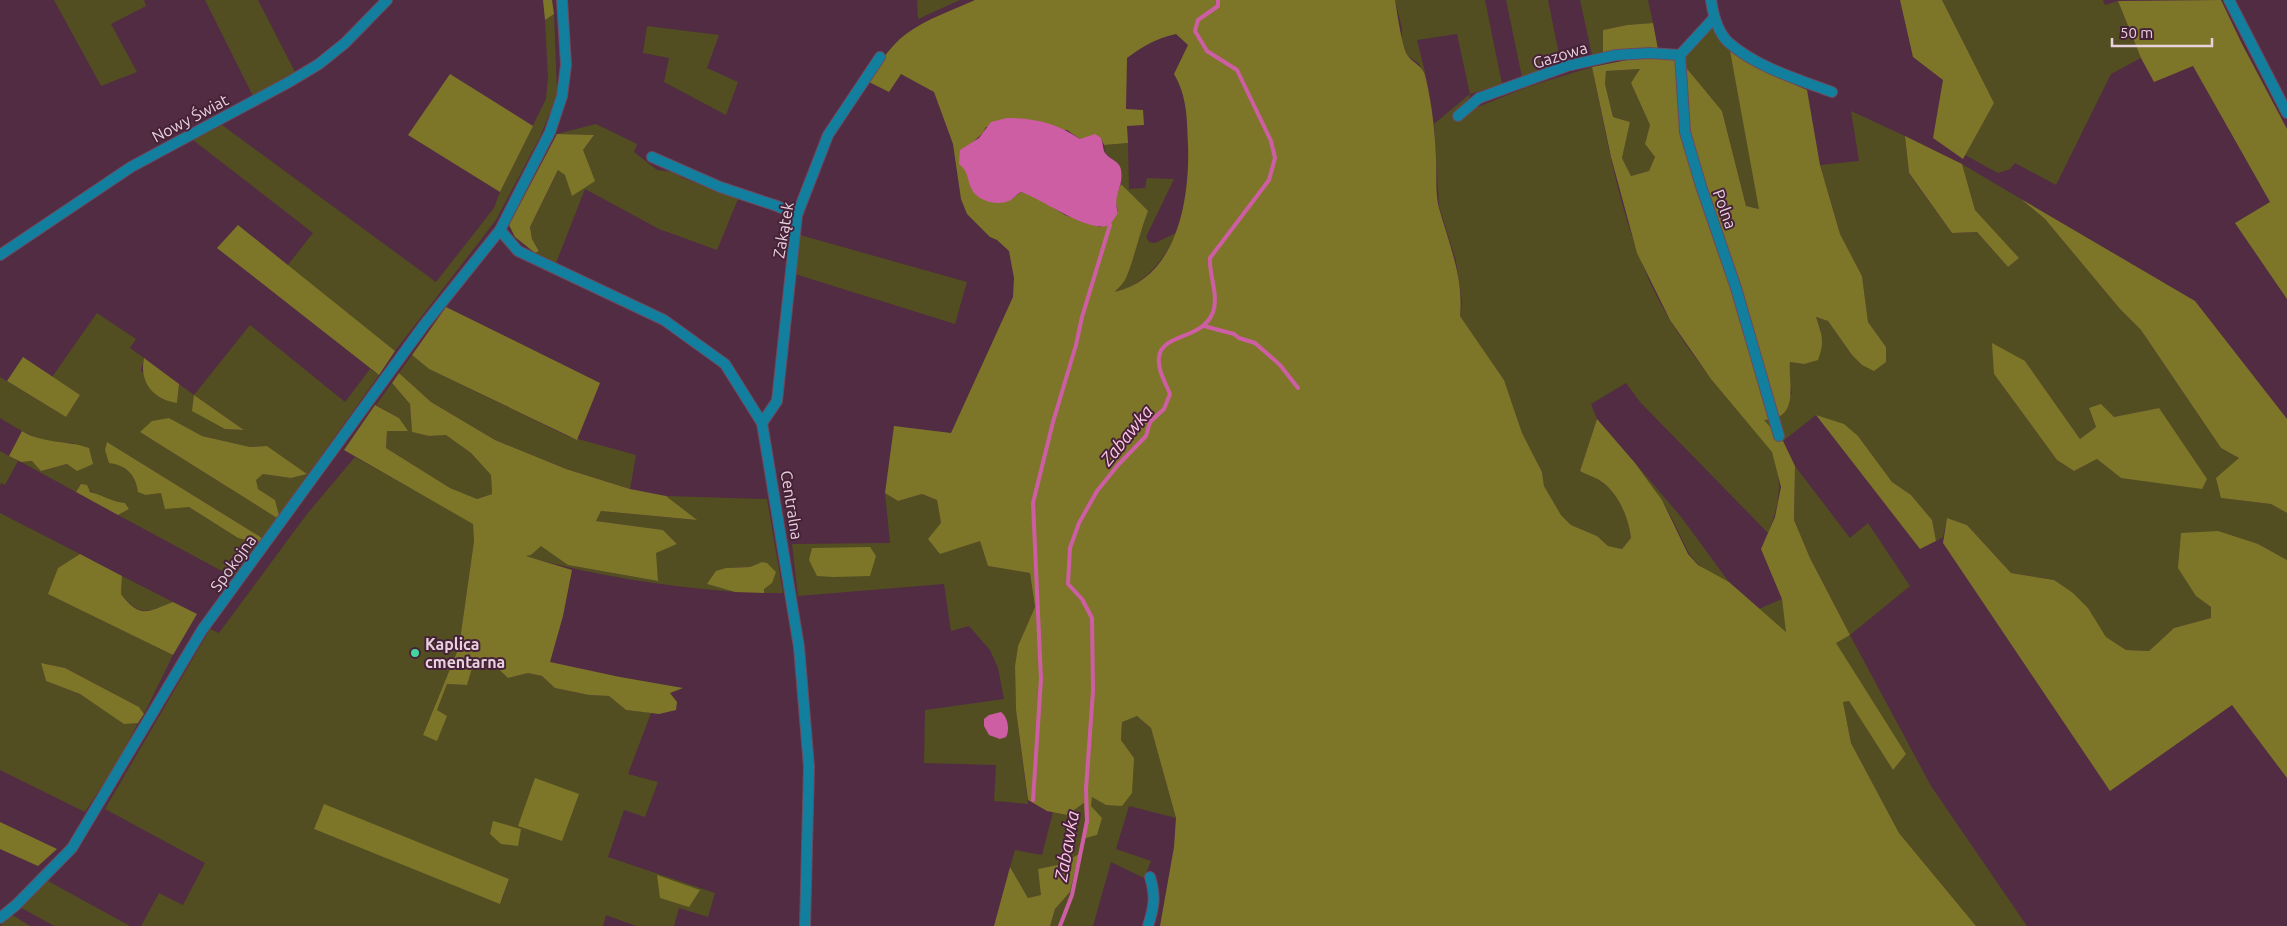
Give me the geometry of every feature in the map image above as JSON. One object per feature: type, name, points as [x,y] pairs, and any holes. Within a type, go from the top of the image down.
[{"type":"street","name":"Nowy Świat","points":[[0,255],[131,168],[319,64],[345,43],[387,0]]},
{"type":"street","name":"Spokojna","points":[[0,918],[16,906],[72,848],[202,630],[424,325],[500,230],[550,132],[562,96],[566,65],[562,0]]},
{"type":"street","points":[[1711,0],[1714,18],[1727,41],[1760,63],[1832,92]]},
{"type":"street","points":[[2229,0],[2287,113]]},
{"type":"street","points":[[1680,55],[1714,18]]},
{"type":"street","name":"Gazowa","points":[[1458,116],[1479,98],[1567,66],[1616,55],[1650,53],[1680,55]]},
{"type":"street","name":"Polna","points":[[1680,55],[1685,132],[1701,186],[1736,288],[1779,436]]},
{"type":"street","name":"Zakątek","points":[[762,423],[777,401],[797,215],[828,135],[880,57]]},
{"type":"street","points":[[652,156],[720,187],[777,206],[797,215]]},
{"type":"street","name":"Centralna","points":[[500,230],[518,251],[664,320],[724,364],[762,423],[799,647],[809,767],[805,926]]},
{"type":"street","points":[[1148,926],[1153,909],[1154,893],[1150,877]]},
{"type":"shaded area","points":[[54,0],[144,0],[146,6],[111,24],[137,72],[101,86]]},
{"type":"shaded area","points":[[205,0],[258,0],[295,72],[253,96]]},
{"type":"shaded area","points":[[543,0],[552,0],[554,14],[545,20]]},
{"type":"shaded area","points":[[917,0],[960,0],[918,19]]},
{"type":"shaded area","points":[[975,0],[1395,0],[1406,52],[1410,59],[1423,71],[1428,89],[1435,138],[1438,202],[1458,275],[1461,302],[1460,316],[1504,380],[1522,433],[1542,472],[1544,486],[1561,515],[1571,525],[1597,536],[1608,546],[1622,549],[1631,538],[1622,507],[1613,493],[1600,480],[1580,471],[1597,419],[1635,463],[1662,500],[1688,554],[1698,565],[1729,582],[1786,632],[1782,599],[1761,549],[1775,517],[1781,487],[1772,452],[1711,379],[1670,320],[1637,253],[1611,157],[1592,67],[1637,58],[1679,59],[1722,111],[1746,206],[1759,209],[1730,51],[1768,73],[1807,90],[1820,165],[1840,234],[1862,276],[1868,322],[1886,347],[1886,362],[1874,371],[1862,365],[1852,355],[1828,321],[1816,317],[1822,338],[1818,360],[1804,364],[1790,362],[1790,402],[1783,414],[1776,418],[1764,420],[1783,441],[1795,466],[1794,520],[1810,558],[1850,635],[1836,643],[1906,754],[1893,770],[1849,701],[1843,702],[1851,743],[1899,833],[1976,926],[1160,926],[1174,847],[1176,818],[1151,728],[1137,716],[1122,722],[1121,740],[1134,758],[1132,793],[1122,806],[1106,805],[1092,797],[1091,806],[1102,818],[1097,835],[1082,839],[1085,820],[1084,803],[1067,815],[1047,811],[1028,800],[1016,710],[1015,666],[1018,646],[1035,607],[1030,573],[988,566],[980,541],[940,554],[928,539],[941,523],[937,500],[922,494],[898,501],[885,493],[894,426],[951,433],[1013,297],[1014,278],[1009,251],[997,240],[990,237],[967,214],[961,199],[953,144],[934,92],[901,74],[889,92],[867,81],[880,62],[906,34],[931,19]],"holes":[[[1176,34],[1188,45],[1174,74],[1182,91],[1187,125],[1188,165],[1182,211],[1176,233],[1166,253],[1153,270],[1136,284],[1115,292],[1124,282],[1148,211],[1121,184],[1115,198],[1118,213],[1100,227],[1065,215],[1035,196],[1021,192],[1010,200],[1003,202],[972,189],[965,168],[973,142],[983,133],[986,127],[1067,130],[1080,139],[1101,138],[1104,145],[1128,143],[1127,126],[1144,125],[1143,110],[1126,109],[1127,58],[1150,43]],[[1640,69],[1631,83],[1650,125],[1645,144],[1655,157],[1649,171],[1631,176],[1622,158],[1630,122],[1613,117],[1605,84],[1606,71]]]},
{"type":"shaded area","points":[[1395,0],[1485,0],[1502,84],[1470,94],[1457,34],[1417,40],[1426,76],[1419,64],[1407,55],[1402,43],[1402,29]]},
{"type":"shaded area","points":[[1506,0],[1548,0],[1561,64],[1522,77]]},
{"type":"shaded area","points":[[1580,0],[1648,0],[1653,23],[1627,25],[1603,30],[1603,53],[1592,55]]},
{"type":"shaded area","points":[[1900,0],[1942,0],[1994,103],[1963,159],[1933,138],[1943,80],[1913,57]]},
{"type":"shaded area","points":[[1942,0],[2103,0],[2105,5],[2118,1],[2141,58],[2111,74],[2056,185],[2015,163],[2010,169],[1998,173],[1965,155],[1994,103]]},
{"type":"shaded area","points":[[2221,0],[2287,129],[2287,299],[2235,223],[2270,202],[2193,66],[2154,82],[2141,58],[2118,1]]},
{"type":"shaded area","points":[[554,14],[557,91],[540,137],[496,220],[395,351],[287,266],[313,233],[193,140],[222,125],[436,282],[494,208],[546,99],[548,78],[545,20]]},
{"type":"shaded area","points":[[1653,23],[1658,49],[1629,49],[1603,53],[1603,30],[1627,25]]},
{"type":"shaded area","points":[[647,26],[719,35],[707,68],[738,82],[726,115],[664,82],[669,58],[643,53]]},
{"type":"shaded area","points":[[1714,29],[1730,51],[1760,209],[1746,206],[1722,111],[1679,59],[1707,30]]},
{"type":"shaded area","points":[[1592,67],[1620,197],[1641,260],[1654,291],[1677,332],[1711,378],[1765,442],[1776,462],[1779,493],[1768,533],[1640,402],[1626,383],[1591,404],[1597,419],[1580,471],[1600,480],[1613,493],[1622,507],[1628,522],[1631,538],[1622,549],[1608,546],[1597,536],[1571,525],[1561,515],[1544,486],[1542,472],[1522,433],[1504,380],[1460,316],[1462,302],[1456,261],[1439,206],[1434,124],[1470,94],[1468,111],[1527,87]]},
{"type":"shaded area","points":[[1640,69],[1631,83],[1650,125],[1645,144],[1655,157],[1649,171],[1631,176],[1622,158],[1630,122],[1613,117],[1605,84],[1606,71]]},
{"type":"shaded area","points":[[450,74],[533,126],[500,192],[408,135]]},
{"type":"shaded area","points":[[1851,111],[1905,136],[1909,174],[1952,233],[1977,232],[2008,267],[2019,258],[1975,210],[1962,164],[2021,199],[2045,219],[2120,309],[2141,330],[2221,448],[2239,458],[2221,498],[2271,504],[2287,513],[2287,560],[2258,544],[2196,596],[2211,607],[2211,618],[2174,628],[2149,651],[2126,650],[2106,637],[2088,608],[2054,580],[2011,573],[1967,525],[1947,518],[1943,537],[1936,541],[1932,520],[1911,495],[1892,482],[1858,436],[1842,424],[1816,415],[1783,441],[1763,420],[1777,418],[1792,393],[1788,378],[1790,362],[1804,364],[1821,331],[1816,317],[1828,321],[1852,355],[1862,365],[1886,347],[1868,322],[1862,276],[1840,234],[1820,165],[1859,161]],"holes":[[[2025,361],[2080,439],[2096,427],[2089,409],[2114,417],[2159,408],[2121,478],[2097,459],[2074,471],[2057,460],[1994,374]]]},
{"type":"shaded area","points":[[1007,118],[1027,119],[1054,125],[1080,139],[1095,134],[1101,138],[1105,153],[1119,165],[1121,170],[1121,182],[1116,201],[1118,213],[1110,225],[1090,225],[1021,192],[1009,201],[993,203],[982,199],[974,192],[966,172],[959,164],[960,150],[979,138],[991,122]]},
{"type":"shaded area","points":[[596,124],[637,144],[634,152],[657,170],[673,172],[683,178],[738,199],[717,250],[659,229],[585,189],[556,263],[535,253],[539,250],[532,239],[530,227],[559,169],[565,175],[594,135],[557,134]]},
{"type":"shaded area","points":[[557,134],[594,135],[583,150],[595,181],[572,196],[565,175],[558,170],[530,227],[532,239],[539,251],[535,253],[515,237],[509,225]]},
{"type":"shaded area","points":[[1905,136],[1962,164],[1975,210],[2019,258],[2008,267],[1977,232],[1952,233],[1909,173]]},
{"type":"shaded area","points":[[1128,143],[1129,189],[1145,188],[1147,178],[1174,179],[1146,237],[1149,242],[1155,243],[1176,233],[1152,271],[1135,284],[1114,293],[1129,269],[1134,254],[1137,223],[1135,208],[1130,195],[1121,184],[1118,166],[1105,153],[1104,145]]},
{"type":"shaded area","points":[[2021,199],[2195,301],[2287,419],[2287,513],[2271,504],[2221,498],[2216,478],[2239,458],[2221,448],[2141,330],[2120,309],[2045,219]]},
{"type":"shaded area","points":[[238,225],[395,351],[379,375],[217,248]]},
{"type":"shaded area","points":[[800,235],[967,282],[955,324],[795,274]]},
{"type":"shaded area","points":[[446,307],[600,383],[577,440],[429,369],[412,355]]},
{"type":"shaded area","points":[[97,313],[136,339],[130,348],[144,358],[141,371],[177,403],[179,384],[194,395],[250,325],[345,402],[370,369],[379,375],[279,515],[275,500],[258,489],[255,480],[263,474],[291,478],[307,474],[267,446],[250,447],[202,436],[169,418],[140,432],[277,518],[262,538],[107,442],[119,464],[130,473],[146,495],[161,493],[189,507],[238,538],[258,543],[233,577],[118,515],[129,509],[125,503],[101,496],[81,484],[76,492],[21,462],[33,461],[41,471],[68,464],[74,443],[51,441],[35,437],[0,418],[0,377],[66,417],[80,395],[52,377]],"holes":[[[194,395],[243,429],[225,429]]]},
{"type":"shaded area","points":[[1992,343],[2025,361],[2080,439],[2096,427],[2089,408],[2101,404],[2114,417],[2159,408],[2207,479],[2202,489],[2121,478],[2097,459],[2074,471],[2057,460],[1994,374]]},
{"type":"shaded area","points":[[412,355],[429,369],[567,436],[636,455],[630,489],[566,469],[495,440],[431,402],[399,373]]},
{"type":"shaded area","points":[[23,357],[80,395],[66,417],[7,381]]},
{"type":"shaded area","points":[[144,358],[179,384],[177,403],[161,398],[150,388],[144,375]]},
{"type":"shaded area","points":[[399,373],[431,402],[495,440],[566,469],[630,489],[666,496],[697,520],[601,511],[596,521],[663,530],[677,544],[656,553],[658,581],[568,565],[541,546],[531,555],[526,556],[572,570],[563,616],[550,662],[683,688],[670,693],[677,702],[676,710],[659,714],[626,710],[609,696],[589,695],[555,688],[542,676],[528,673],[508,678],[489,660],[471,660],[472,668],[467,685],[447,684],[437,710],[447,716],[437,741],[423,735],[459,647],[474,541],[473,524],[344,450],[375,405],[399,418],[408,431],[387,431],[386,448],[450,488],[477,499],[492,494],[491,475],[471,453],[446,435],[429,436],[412,432],[410,404],[392,383]]},
{"type":"shaded area","points":[[392,383],[410,404],[412,432],[429,436],[446,435],[471,453],[491,475],[492,494],[477,499],[450,488],[386,448],[387,431],[407,431],[399,418],[376,405]]},
{"type":"shaded area","points":[[194,395],[244,430],[225,429],[192,411]]},
{"type":"shaded area","points":[[1816,415],[1844,424],[1858,436],[1892,482],[1911,495],[1932,520],[1936,541],[1920,549]]},
{"type":"shaded area","points":[[169,418],[202,436],[250,447],[267,446],[307,474],[291,478],[263,474],[256,480],[258,489],[275,500],[279,515],[277,518],[140,432],[152,421]]},
{"type":"shaded area","points":[[22,431],[38,438],[89,448],[93,464],[77,471],[67,464],[41,471],[32,461],[21,462],[9,456]]},
{"type":"shaded area","points":[[107,442],[262,538],[258,543],[238,538],[189,507],[165,509],[161,493],[146,495],[138,492],[135,481],[129,472],[120,466],[109,463],[105,450]]},
{"type":"shaded area","points":[[0,451],[18,461],[5,485],[1,483],[0,486]]},
{"type":"shaded area","points":[[355,457],[473,523],[474,541],[459,647],[423,735],[437,740],[446,716],[437,710],[447,684],[467,685],[471,660],[489,660],[508,678],[528,673],[542,676],[555,688],[589,695],[609,696],[626,710],[651,713],[628,774],[658,782],[645,817],[624,810],[608,857],[715,893],[708,917],[679,908],[674,926],[636,926],[606,915],[603,926],[141,926],[159,893],[183,905],[205,863],[105,809],[210,629],[219,633],[307,514]],"holes":[[[324,805],[509,879],[501,903],[314,829]]]},
{"type":"shaded area","points":[[1635,463],[1682,518],[1729,582],[1704,569],[1691,556],[1662,501]]},
{"type":"shaded area","points":[[1795,466],[1850,538],[1868,523],[1910,586],[1850,635],[1810,558],[1794,520]]},
{"type":"shaded area","points":[[81,484],[87,485],[90,492],[125,503],[129,509],[118,515],[76,492]]},
{"type":"shaded area","points":[[885,493],[898,501],[922,494],[937,500],[941,523],[980,541],[988,566],[1030,573],[1035,607],[1018,646],[1015,666],[1016,710],[1028,804],[994,801],[996,765],[924,763],[925,710],[1004,699],[998,668],[990,650],[969,626],[951,631],[944,584],[798,596],[792,544],[890,543]]},
{"type":"shaded area","points":[[666,496],[767,499],[783,593],[764,593],[762,562],[750,567],[726,568],[707,584],[735,592],[629,579],[525,556],[531,555],[541,545],[568,565],[658,581],[655,553],[677,544],[663,530],[596,521],[601,511],[696,520]]},
{"type":"shaded area","points":[[0,513],[80,554],[58,568],[49,594],[173,655],[144,714],[139,707],[65,668],[41,663],[46,681],[80,694],[124,723],[138,723],[119,760],[85,812],[0,770]]},
{"type":"shaded area","points":[[1947,518],[1967,525],[2011,573],[2054,580],[2073,593],[2088,608],[2106,637],[2126,650],[2149,651],[2174,628],[2211,618],[2211,607],[2196,596],[2178,568],[2181,533],[2218,531],[2258,544],[2287,560],[2287,778],[2232,705],[2110,791],[1943,543]]},
{"type":"shaded area","points":[[870,547],[876,556],[870,576],[817,576],[809,560],[812,548]]},
{"type":"shaded area","points":[[80,554],[122,576],[121,594],[133,607],[144,611],[173,602],[197,614],[173,655],[48,594],[58,568]]},
{"type":"shaded area","points":[[762,562],[767,563],[776,572],[772,583],[764,589],[764,593],[735,592],[707,584],[716,571],[726,568],[750,567]]},
{"type":"shaded area","points":[[122,576],[173,602],[150,610],[139,610],[121,594]]},
{"type":"shaded area","points":[[1782,599],[1787,633],[1759,609]]},
{"type":"shaded area","points":[[1850,635],[1931,786],[2027,926],[1976,926],[1899,833],[1851,743],[1843,702],[1849,701],[1893,770],[1906,754],[1835,643]]},
{"type":"shaded area","points":[[41,663],[65,668],[139,707],[144,714],[138,723],[124,724],[80,694],[46,681]]},
{"type":"shaded area","points":[[1001,712],[1007,720],[1008,727],[1006,737],[1000,739],[989,735],[984,726],[984,719],[989,715]]},
{"type":"shaded area","points":[[1137,716],[1151,728],[1176,818],[1129,806],[1116,849],[1151,861],[1144,878],[1111,862],[1093,926],[1050,926],[1055,909],[1070,892],[1079,855],[1062,864],[1038,869],[1042,895],[1028,898],[1010,867],[1015,850],[1042,855],[1053,812],[1067,815],[1084,803],[1085,820],[1082,838],[1097,835],[1091,805],[1092,796],[1106,805],[1134,758],[1121,740],[1122,721]]},
{"type":"shaded area","points":[[535,778],[579,794],[562,841],[518,826]]},
{"type":"shaded area","points":[[324,804],[509,879],[500,904],[314,829]]},
{"type":"shaded area","points":[[493,821],[521,829],[518,846],[501,844],[490,834]]},
{"type":"shaded area","points":[[0,822],[57,849],[38,866],[0,849]]},
{"type":"shaded area","points":[[1079,854],[1070,892],[1055,909],[1050,926],[994,926],[1010,867],[1028,898],[1041,895],[1038,869],[1062,864]]},
{"type":"shaded area","points":[[657,875],[700,890],[689,907],[660,898]]},
{"type":"shaded area","points":[[48,881],[130,926],[54,926],[20,907]]},
{"type":"shaded area","points":[[10,916],[14,916],[30,926],[0,926]]},
{"type":"waterway","name":"Zabawka","points":[[1060,926],[1072,895],[1087,821],[1086,789],[1093,691],[1092,618],[1082,599],[1068,584],[1070,548],[1079,523],[1097,491],[1118,465],[1146,436],[1150,422],[1164,409],[1170,394],[1159,366],[1159,357],[1162,349],[1167,344],[1201,327],[1208,321],[1215,306],[1210,258],[1269,180],[1275,158],[1271,141],[1237,70],[1207,51],[1195,31],[1198,20],[1218,6],[1218,0]]},
{"type":"waterway","points":[[1033,800],[1041,679],[1033,503],[1082,317],[1110,225]]},
{"type":"waterway","points":[[1204,326],[1234,334],[1239,338],[1255,343],[1280,365],[1298,388]]},
{"type":"place","name":"Kaplica cmentarna","points":[[415,653]]}]
